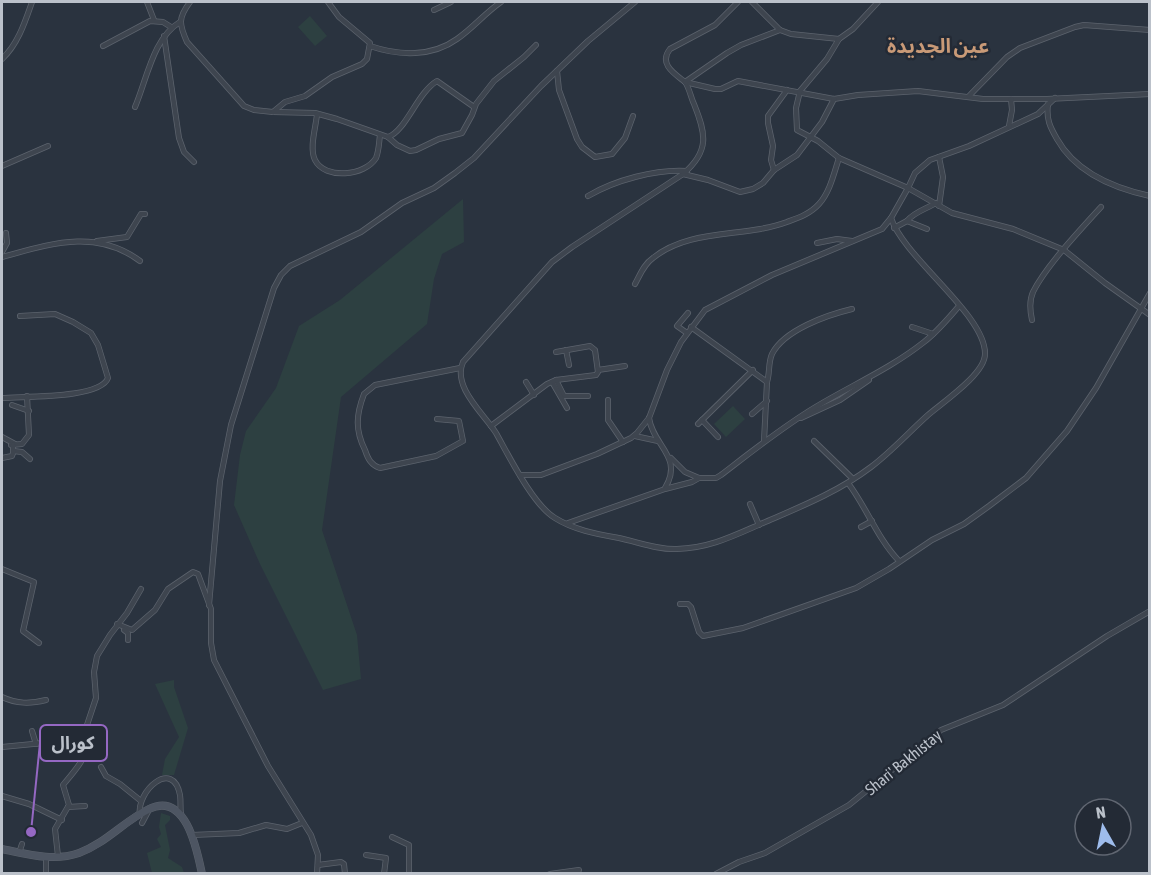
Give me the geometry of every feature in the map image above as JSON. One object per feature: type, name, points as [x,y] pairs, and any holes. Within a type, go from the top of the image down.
[{"type":"main road","points":[[2,849],[19,853],[58,856],[79,853],[141,819],[150,808],[156,806],[169,808],[181,814],[192,835],[202,873]]},
{"type":"street","points":[[2,59],[12,48],[21,32],[32,2]]},
{"type":"street","points":[[147,2],[154,20]]},
{"type":"street","points":[[190,2],[180,22],[187,42],[244,105],[254,110],[317,114],[338,119],[388,137],[405,150],[416,150],[439,139],[462,133],[474,107],[494,81],[536,45]]},
{"type":"street","points":[[273,112],[285,102],[305,96],[332,77],[358,67],[367,59],[369,42],[339,17],[328,2]]},
{"type":"street","points":[[434,10],[451,2]]},
{"type":"street","points":[[370,46],[394,53],[422,53],[440,48],[458,38],[501,2]]},
{"type":"street","points":[[209,605],[220,481],[231,425],[274,288],[281,275],[290,266],[361,232],[402,203],[434,188],[455,173],[474,158],[588,40],[635,2]]},
{"type":"street","points":[[738,2],[715,25],[667,53],[666,63],[675,76],[685,82],[715,89],[721,89],[738,81],[834,99],[918,91],[982,99],[1149,94]]},
{"type":"street","points":[[752,2],[780,30],[805,36],[839,39]]},
{"type":"street","points":[[878,2],[853,29],[839,39],[827,59],[806,83],[800,93],[796,108],[795,127],[799,132],[818,141],[839,158],[908,188],[952,213],[1013,229],[1064,250],[1105,284],[1149,315]]},
{"type":"street","points":[[103,46],[144,23],[154,20],[171,27]]},
{"type":"street","points":[[135,107],[146,82],[153,55],[171,27],[180,22]]},
{"type":"street","points":[[969,96],[1014,53],[1074,27],[1084,25],[1149,30]]},
{"type":"street","points":[[685,82],[726,53],[780,30]]},
{"type":"street","points":[[164,36],[179,138],[184,152],[194,162]]},
{"type":"street","points":[[557,71],[559,90],[577,139],[589,154],[595,157],[612,154],[625,138],[633,116]]},
{"type":"street","points":[[388,137],[398,130],[417,102],[437,81],[474,107]]},
{"type":"street","points":[[685,82],[699,117],[704,144],[701,153],[685,173],[552,262],[460,368],[465,388],[520,475],[542,507],[555,518],[580,530],[666,549],[722,542],[834,492],[881,459],[969,380],[985,362],[983,340],[959,306],[894,228],[891,218]]},
{"type":"street","points":[[774,170],[771,160],[773,146],[768,116],[787,90]]},
{"type":"street","points":[[520,475],[541,476],[635,436],[649,418],[667,370],[687,333],[705,310],[772,275],[882,229],[891,218],[915,173],[930,160],[969,146],[1038,114],[1055,98]]},
{"type":"street","points":[[588,196],[615,184],[677,170],[740,192],[753,189],[763,183],[774,170],[797,155],[822,122],[834,99]]},
{"type":"street","points":[[1009,126],[1012,110],[1011,99]]},
{"type":"street","points":[[1048,104],[1047,117],[1051,128],[1070,158],[1106,182],[1149,196]]},
{"type":"street","points":[[317,114],[314,154],[317,163],[326,170],[345,173],[364,168],[377,156],[380,135]]},
{"type":"street","points":[[2,166],[48,146]]},
{"type":"street","points":[[937,205],[943,177],[939,157]]},
{"type":"street","points":[[635,284],[652,258],[666,250],[718,235],[770,229],[809,212],[819,204],[827,191],[839,158]]},
{"type":"street","points":[[894,228],[907,221],[915,213],[937,205]]},
{"type":"street","points":[[1032,320],[1030,305],[1034,291],[1046,272],[1101,207]]},
{"type":"street","points":[[2,257],[70,241],[94,242],[128,237],[141,214],[145,214]]},
{"type":"street","points":[[907,221],[927,229]]},
{"type":"street","points":[[2,252],[7,243],[6,233]]},
{"type":"street","points":[[817,243],[837,239],[852,241]]},
{"type":"street","points":[[94,242],[129,252],[140,261]]},
{"type":"street","points":[[680,604],[688,604],[691,607],[699,632],[703,636],[774,618],[840,595],[877,576],[932,540],[971,519],[1026,478],[1067,431],[1096,388],[1149,292]]},
{"type":"street","points":[[568,524],[699,478],[721,475],[793,421],[835,395],[876,374],[933,334],[959,306]]},
{"type":"street","points":[[764,441],[767,382],[772,354],[790,336],[823,317],[852,309]]},
{"type":"street","points":[[687,333],[677,326],[688,313]]},
{"type":"street","points":[[2,398],[74,394],[93,390],[103,385],[108,378],[98,345],[90,333],[55,314],[20,316]]},
{"type":"street","points":[[691,327],[767,382]]},
{"type":"street","points":[[912,327],[933,334]]},
{"type":"street","points":[[491,426],[554,381],[596,375],[598,370],[595,351],[590,346],[556,352]]},
{"type":"street","points":[[566,350],[569,366]]},
{"type":"street","points":[[598,370],[625,366]]},
{"type":"street","points":[[437,419],[459,421],[463,441],[436,456],[380,468],[371,463],[360,440],[356,424],[363,394],[375,385],[460,368]]},
{"type":"street","points":[[718,437],[700,422],[753,370]]},
{"type":"street","points":[[554,381],[564,396],[588,396]]},
{"type":"street","points":[[554,381],[567,408]]},
{"type":"street","points":[[526,382],[534,394]]},
{"type":"street","points":[[2,437],[13,445],[22,444],[29,435],[27,396]]},
{"type":"street","points":[[608,400],[608,420],[624,442]]},
{"type":"street","points":[[752,414],[767,401]]},
{"type":"street","points":[[12,405],[29,411]]},
{"type":"street","points":[[649,418],[650,427],[671,458],[685,472],[699,478]]},
{"type":"street","points":[[635,436],[658,441]]},
{"type":"street","points":[[814,441],[853,479]]},
{"type":"street","points":[[2,458],[12,456],[13,445]]},
{"type":"street","points":[[13,451],[22,452],[30,459]]},
{"type":"street","points":[[665,489],[671,473],[671,458]]},
{"type":"street","points":[[848,483],[890,551],[899,561]]},
{"type":"street","points":[[750,504],[759,525]]},
{"type":"street","points":[[861,527],[872,521]]},
{"type":"street","points":[[2,569],[34,582],[23,631],[39,643]]},
{"type":"street","points":[[117,626],[132,630],[155,610],[168,588],[193,572],[198,574],[212,618],[211,643],[214,660],[268,766],[314,841],[317,873]]},
{"type":"street","points":[[58,856],[55,829],[68,807],[68,797],[63,785],[79,767],[88,747],[86,728],[96,698],[94,672],[97,656],[141,589]]},
{"type":"street","name":"Shari' Bakhistay","points":[[716,873],[765,853],[849,805],[941,730],[1003,705],[1149,610]]},
{"type":"street","points":[[117,626],[128,633],[128,640]]},
{"type":"street","points":[[2,697],[27,703],[46,699]]},
{"type":"street","points":[[8,755],[3,747],[72,739],[86,728]]},
{"type":"street","points":[[32,731],[36,744]]},
{"type":"street","points":[[101,767],[106,776],[141,801]]},
{"type":"street","points":[[141,819],[139,807],[141,801],[155,782],[170,779],[178,790],[181,814]]},
{"type":"street","points":[[2,796],[29,804],[62,820]]},
{"type":"street","points":[[68,807],[85,806]]},
{"type":"street","points":[[192,835],[239,833],[266,825],[287,829],[302,823]]},
{"type":"street","points":[[392,837],[408,845],[409,873]]},
{"type":"street","points":[[19,853],[22,844]]},
{"type":"street","points":[[42,854],[46,873]]},
{"type":"street","points":[[366,855],[386,858],[384,873]]},
{"type":"street","points":[[318,865],[341,862],[344,864],[345,873]]},
{"type":"street","points":[[550,873],[579,870]]},
{"type":"shaded area","points":[[310,16],[327,36],[315,46],[298,27]]},
{"type":"shaded area","points":[[463,199],[464,242],[442,254],[434,279],[427,324],[341,397],[322,530],[357,635],[361,679],[323,690],[260,564],[234,505],[240,455],[246,431],[276,388],[299,326],[340,300]]},
{"type":"shaded area","points":[[733,406],[745,419],[726,437],[714,424]]},
{"type":"shaded area","points":[[174,680],[174,687],[188,728],[174,775],[162,775],[165,759],[179,737],[155,684]]},
{"type":"shaded area","points":[[161,813],[170,816],[170,820],[165,825],[170,850],[168,858],[182,867],[184,873],[152,873],[147,853],[161,847],[157,839],[161,834],[159,827]]},
{"type":"place","name":"كورال","points":[[31,832]]},
{"type":"district","name":"عين الجديدة","points":[[938,46]]}]
